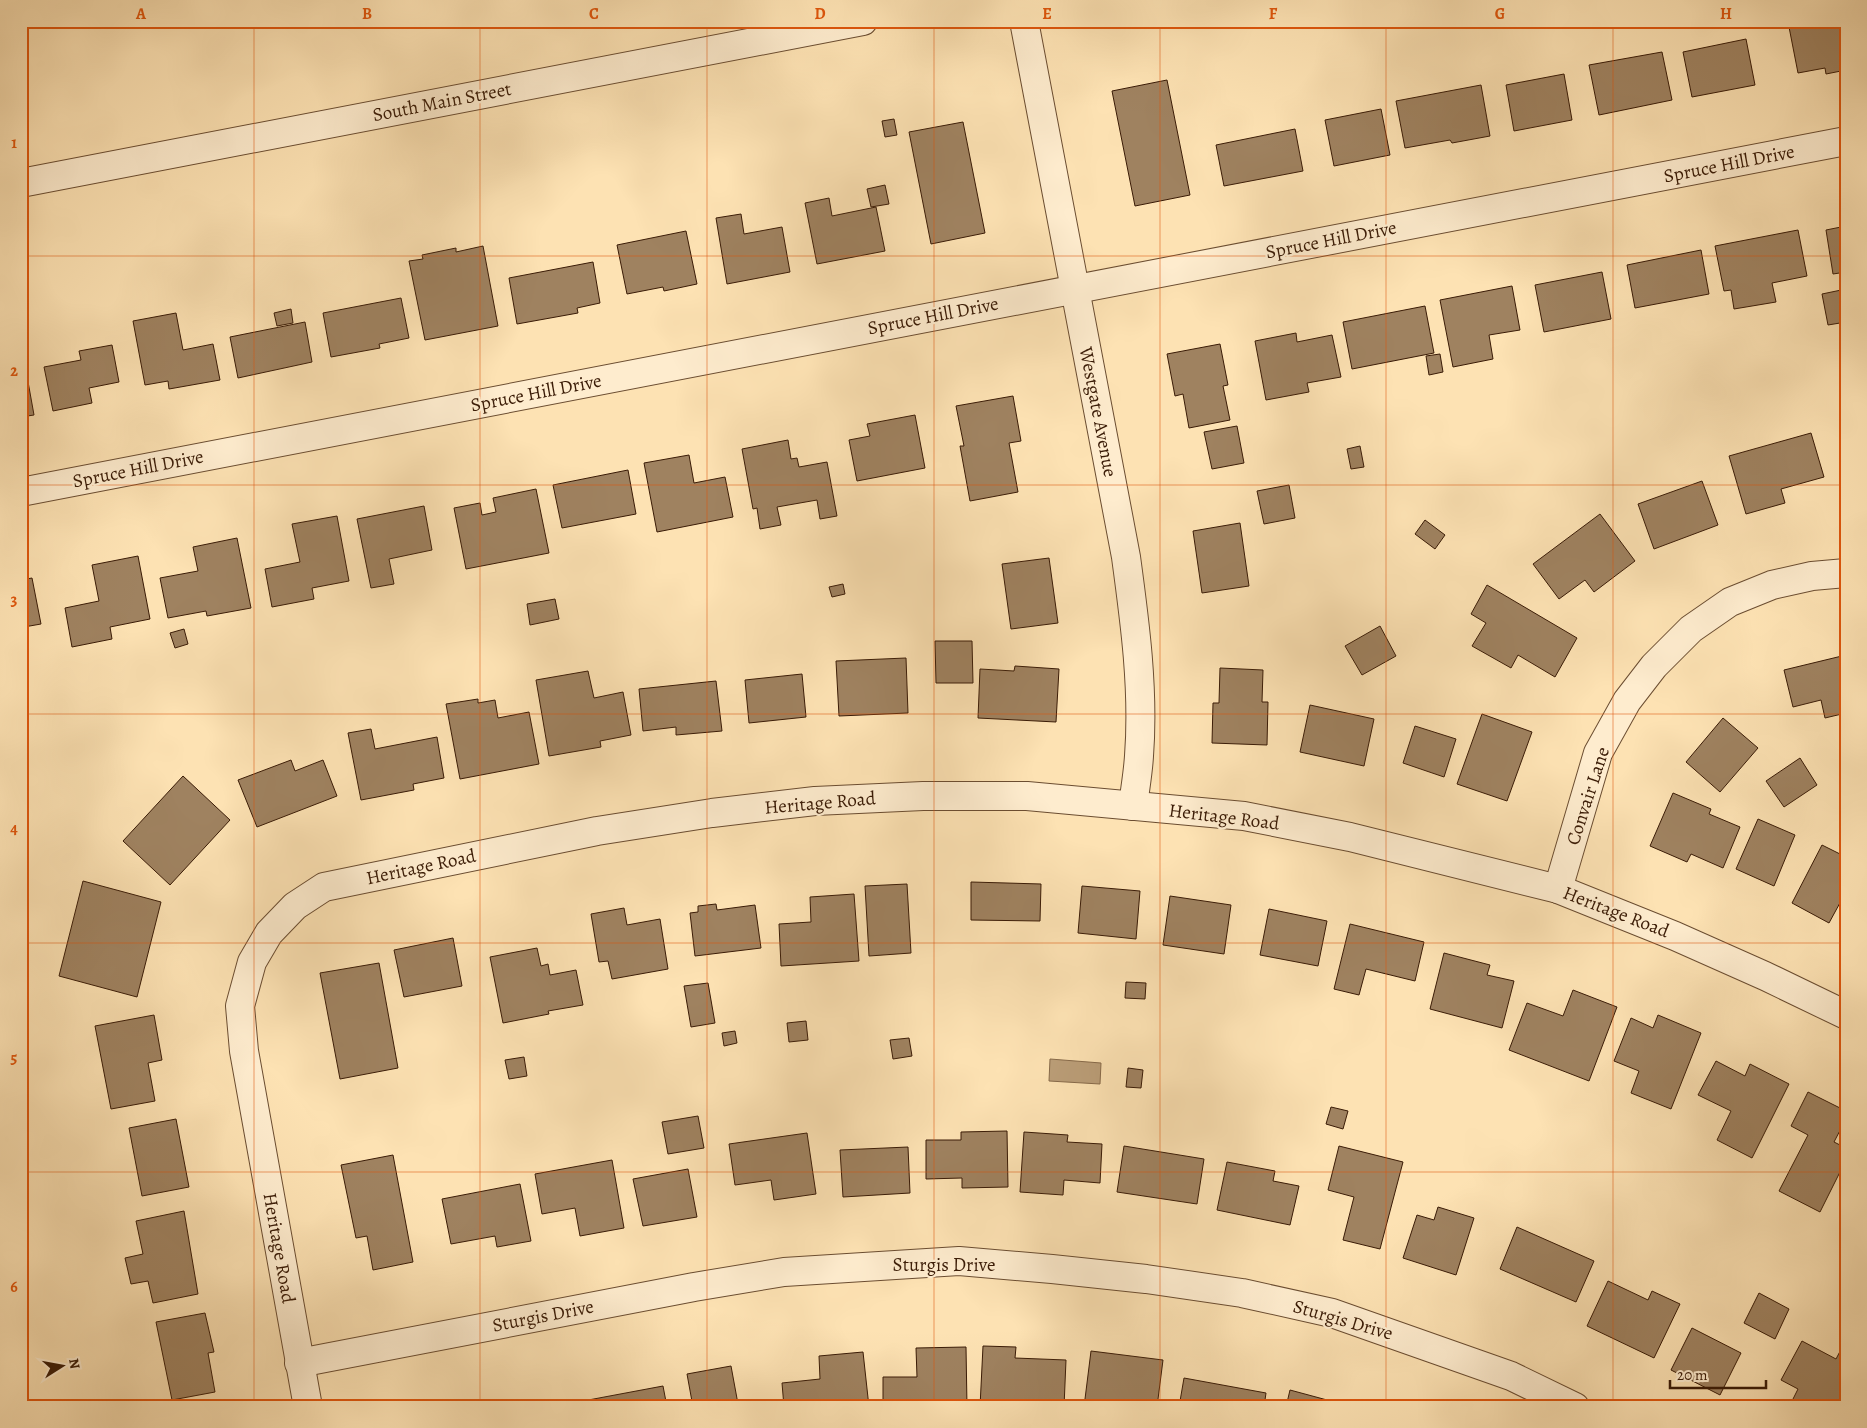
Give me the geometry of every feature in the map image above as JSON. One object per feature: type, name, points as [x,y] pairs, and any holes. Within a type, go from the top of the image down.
[{"type":"street","name":"South Main Street","points":[[21,183],[863,21]]},
{"type":"street","name":"Westgate Avenue","points":[[1024,21],[1126,557],[1136,634],[1140,690],[1139,754],[1133,806]]},
{"type":"street","name":"Spruce Hill Drive","points":[[21,492],[1846,141]]},
{"type":"street","name":"Convair Lane","points":[[1558,889],[1598,753],[1627,701],[1654,666],[1691,629],[1730,602],[1772,585],[1812,576],[1846,573]]},
{"type":"street","name":"Heritage Road","points":[[308,1407],[244,1051],[240,1006],[252,962],[269,933],[295,906],[324,888],[597,831],[712,813],[815,801],[923,796],[1027,796],[1244,816],[1350,837],[1558,889],[1676,936],[1846,1015]]},
{"type":"street","name":"Sturgis Drive","points":[[299,1363],[694,1287],[784,1272],[959,1261],[1052,1268],[1146,1279],[1242,1293],[1332,1313],[1511,1376],[1575,1407]]},
{"type":"shaded area","points":[[1050,1059],[1101,1063],[1100,1084],[1049,1081]]},
{"type":"building","points":[[1818,21],[1846,21],[1846,70],[1826,74],[1825,68],[1798,73],[1789,27]]},
{"type":"building","points":[[1746,39],[1755,85],[1692,97],[1683,52]]},
{"type":"building","points":[[1662,52],[1672,100],[1599,115],[1589,65]]},
{"type":"building","points":[[1564,74],[1572,120],[1514,131],[1506,85]]},
{"type":"building","points":[[1167,80],[1190,195],[1135,206],[1112,91]]},
{"type":"building","points":[[1481,85],[1490,136],[1452,143],[1450,140],[1405,148],[1396,101]]},
{"type":"building","points":[[1381,109],[1390,155],[1334,166],[1325,120]]},
{"type":"building","points":[[894,119],[897,135],[885,137],[882,121]]},
{"type":"building","points":[[963,122],[985,233],[931,244],[909,132]]},
{"type":"building","points":[[1295,129],[1303,171],[1224,186],[1216,145]]},
{"type":"building","points":[[885,185],[889,204],[871,207],[867,189]]},
{"type":"building","points":[[829,198],[832,216],[876,207],[885,251],[817,264],[805,203]]},
{"type":"building","points":[[741,214],[744,234],[782,227],[790,272],[727,284],[716,218]]},
{"type":"building","points":[[1846,226],[1846,272],[1833,274],[1826,230]]},
{"type":"building","points":[[1798,230],[1807,276],[1772,283],[1776,302],[1734,309],[1731,290],[1724,291],[1715,246]]},
{"type":"building","points":[[686,231],[697,284],[664,291],[663,287],[627,294],[617,245]]},
{"type":"building","points":[[483,246],[498,326],[425,340],[409,261],[423,259],[422,255],[456,248],[456,252]]},
{"type":"building","points":[[1701,250],[1709,294],[1635,308],[1627,265]]},
{"type":"building","points":[[593,262],[600,303],[577,308],[578,313],[517,324],[509,278]]},
{"type":"building","points":[[1602,272],[1611,319],[1544,332],[1535,285]]},
{"type":"building","points":[[1512,286],[1520,330],[1489,335],[1493,359],[1453,367],[1440,300]]},
{"type":"building","points":[[1846,289],[1846,322],[1828,325],[1822,294]]},
{"type":"building","points":[[401,298],[409,338],[379,344],[380,348],[331,357],[323,313]]},
{"type":"building","points":[[1425,306],[1434,353],[1352,369],[1343,322]]},
{"type":"building","points":[[291,309],[293,323],[277,326],[274,313]]},
{"type":"building","points":[[176,313],[183,350],[213,344],[220,380],[169,389],[168,381],[145,385],[133,321]]},
{"type":"building","points":[[305,322],[312,362],[238,378],[230,337]]},
{"type":"building","points":[[1296,333],[1297,342],[1332,335],[1341,377],[1307,383],[1309,392],[1266,400],[1255,341]]},
{"type":"building","points":[[1220,344],[1228,385],[1223,386],[1230,420],[1189,428],[1183,394],[1175,396],[1167,354]]},
{"type":"building","points":[[112,345],[119,382],[89,388],[92,403],[53,411],[44,367],[81,360],[79,351]]},
{"type":"building","points":[[1440,354],[1443,372],[1429,375],[1426,356]]},
{"type":"building","points":[[27,376],[34,415],[21,417],[21,377]]},
{"type":"building","points":[[1013,396],[1021,441],[1009,443],[1018,492],[970,501],[960,446],[964,446],[956,406]]},
{"type":"building","points":[[915,415],[925,468],[857,481],[849,440],[870,436],[867,424]]},
{"type":"building","points":[[1237,426],[1244,463],[1212,469],[1204,432]]},
{"type":"building","points":[[1811,433],[1824,477],[1781,489],[1785,503],[1746,514],[1729,456]]},
{"type":"building","points":[[788,440],[791,459],[797,458],[799,467],[827,462],[837,516],[820,519],[817,500],[777,507],[781,525],[760,529],[757,508],[753,509],[742,449]]},
{"type":"building","points":[[1360,446],[1364,467],[1351,469],[1347,449]]},
{"type":"building","points":[[689,455],[694,483],[725,477],[733,517],[657,532],[644,463]]},
{"type":"building","points":[[1846,461],[1846,494],[1841,493]]},
{"type":"building","points":[[628,470],[636,514],[562,528],[553,485]]},
{"type":"building","points":[[1702,481],[1718,525],[1654,549],[1638,504]]},
{"type":"building","points":[[1289,485],[1295,518],[1264,524],[1257,491]]},
{"type":"building","points":[[536,489],[549,553],[466,569],[454,508],[480,503],[482,515],[496,512],[493,498]]},
{"type":"building","points":[[424,506],[432,550],[389,559],[394,584],[371,588],[357,519]]},
{"type":"building","points":[[1600,514],[1635,561],[1594,592],[1585,580],[1559,599],[1533,564]]},
{"type":"building","points":[[337,516],[349,581],[312,588],[314,599],[272,607],[265,569],[300,562],[292,524]]},
{"type":"building","points":[[1425,520],[1445,535],[1435,549],[1415,534]]},
{"type":"building","points":[[1240,523],[1249,586],[1202,593],[1193,531]]},
{"type":"building","points":[[237,538],[251,608],[207,616],[206,611],[168,618],[160,578],[198,571],[193,547]]},
{"type":"building","points":[[138,556],[150,619],[110,627],[112,639],[72,647],[65,608],[99,601],[92,565]]},
{"type":"building","points":[[1049,558],[1058,623],[1011,629],[1002,564]]},
{"type":"building","points":[[32,578],[41,624],[24,627],[27,642],[21,643],[21,580]]},
{"type":"building","points":[[843,584],[845,594],[832,597],[829,587]]},
{"type":"building","points":[[1487,585],[1577,638],[1555,677],[1518,655],[1511,668],[1472,646],[1486,623],[1471,614]]},
{"type":"building","points":[[555,599],[559,619],[530,625],[527,604]]},
{"type":"building","points":[[1380,626],[1396,656],[1362,675],[1345,646]]},
{"type":"building","points":[[184,629],[188,644],[175,648],[170,633]]},
{"type":"building","points":[[935,641],[972,641],[973,683],[936,683]]},
{"type":"building","points":[[1846,655],[1846,713],[1825,718],[1821,700],[1793,707],[1784,670]]},
{"type":"building","points":[[906,658],[908,713],[839,716],[836,661]]},
{"type":"building","points":[[1015,666],[1059,669],[1056,722],[978,718],[980,669],[1014,671]]},
{"type":"building","points":[[1220,668],[1263,670],[1262,702],[1268,702],[1267,745],[1212,743],[1213,703],[1219,703]]},
{"type":"building","points":[[588,671],[594,698],[623,692],[631,735],[600,741],[601,747],[549,756],[536,680]]},
{"type":"building","points":[[802,674],[806,717],[749,723],[745,680]]},
{"type":"building","points":[[716,681],[722,731],[676,735],[676,727],[643,731],[639,689]]},
{"type":"building","points":[[478,699],[478,703],[495,700],[498,718],[529,712],[539,764],[460,779],[446,704]]},
{"type":"building","points":[[1310,705],[1374,719],[1364,766],[1300,752]]},
{"type":"building","points":[[1482,714],[1532,732],[1507,801],[1457,784]]},
{"type":"building","points":[[1723,718],[1758,748],[1720,792],[1686,762]]},
{"type":"building","points":[[1415,726],[1456,739],[1444,777],[1403,763]]},
{"type":"building","points":[[371,729],[375,749],[437,737],[444,778],[413,784],[414,790],[361,800],[348,733]]},
{"type":"building","points":[[1800,758],[1817,785],[1784,807],[1766,781]]},
{"type":"building","points":[[291,760],[295,771],[323,760],[337,796],[257,827],[238,780]]},
{"type":"building","points":[[183,776],[230,820],[170,885],[123,841]]},
{"type":"building","points":[[1673,793],[1711,809],[1709,814],[1740,827],[1723,868],[1691,854],[1687,862],[1650,846]]},
{"type":"building","points":[[1758,819],[1795,835],[1774,886],[1736,869]]},
{"type":"building","points":[[1822,845],[1846,857],[1846,904],[1841,901],[1829,923],[1792,903]]},
{"type":"building","points":[[83,881],[161,902],[137,997],[59,976]]},
{"type":"building","points":[[971,882],[1041,884],[1040,921],[971,920]]},
{"type":"building","points":[[907,884],[911,953],[869,956],[865,886]]},
{"type":"building","points":[[1082,886],[1140,891],[1136,939],[1078,933]]},
{"type":"building","points":[[854,894],[859,961],[781,966],[779,924],[811,922],[810,897]]},
{"type":"building","points":[[1170,896],[1231,905],[1224,954],[1163,945]]},
{"type":"building","points":[[716,904],[717,910],[755,905],[761,948],[695,956],[690,913],[698,912],[698,906]]},
{"type":"building","points":[[624,908],[627,925],[660,919],[668,969],[612,979],[608,961],[599,962],[591,914]]},
{"type":"building","points":[[1269,909],[1327,921],[1318,966],[1260,955]]},
{"type":"building","points":[[1350,924],[1424,942],[1415,981],[1366,969],[1359,995],[1334,989]]},
{"type":"building","points":[[453,938],[462,986],[404,997],[394,950]]},
{"type":"building","points":[[537,948],[541,966],[548,964],[550,975],[576,970],[583,1005],[548,1011],[549,1014],[503,1023],[490,957]]},
{"type":"building","points":[[1444,953],[1490,965],[1487,975],[1514,981],[1502,1028],[1430,1009]]},
{"type":"building","points":[[379,963],[398,1068],[340,1079],[320,973]]},
{"type":"building","points":[[1126,982],[1146,983],[1145,999],[1125,998]]},
{"type":"building","points":[[708,983],[715,1023],[691,1027],[684,986]]},
{"type":"building","points":[[1573,990],[1617,1007],[1589,1081],[1509,1050],[1527,1003],[1563,1016]]},
{"type":"building","points":[[154,1015],[162,1060],[148,1063],[155,1101],[111,1109],[95,1026]]},
{"type":"building","points":[[1658,1015],[1701,1033],[1671,1109],[1631,1093],[1639,1071],[1614,1061],[1631,1018],[1653,1028]]},
{"type":"building","points":[[806,1021],[808,1040],[789,1042],[787,1023]]},
{"type":"building","points":[[735,1031],[737,1043],[724,1046],[722,1033]]},
{"type":"building","points":[[909,1038],[912,1056],[893,1059],[890,1040]]},
{"type":"building","points":[[524,1057],[527,1076],[509,1079],[505,1060]]},
{"type":"building","points":[[1716,1061],[1745,1076],[1750,1064],[1789,1084],[1752,1158],[1717,1140],[1731,1111],[1698,1095]]},
{"type":"building","points":[[1128,1068],[1143,1070],[1141,1088],[1126,1087]]},
{"type":"building","points":[[1808,1092],[1846,1111],[1846,1119],[1834,1142],[1846,1148],[1846,1160],[1820,1212],[1779,1191],[1808,1135],[1791,1126]]},
{"type":"building","points":[[1331,1107],[1348,1111],[1343,1129],[1326,1124]]},
{"type":"building","points":[[698,1116],[704,1148],[668,1154],[662,1122]]},
{"type":"building","points":[[176,1119],[189,1187],[142,1196],[129,1128]]},
{"type":"building","points":[[1007,1131],[1008,1187],[962,1188],[962,1178],[926,1179],[926,1140],[961,1140],[961,1132]]},
{"type":"building","points":[[1024,1132],[1068,1135],[1067,1142],[1102,1144],[1100,1183],[1064,1180],[1063,1195],[1020,1192]]},
{"type":"building","points":[[807,1133],[816,1194],[774,1200],[771,1180],[735,1185],[729,1144]]},
{"type":"building","points":[[1124,1146],[1204,1159],[1197,1204],[1117,1192]]},
{"type":"building","points":[[1339,1146],[1403,1162],[1380,1249],[1343,1240],[1354,1197],[1328,1190]]},
{"type":"building","points":[[908,1147],[910,1193],[843,1197],[840,1150]]},
{"type":"building","points":[[393,1155],[413,1262],[373,1270],[367,1236],[356,1238],[341,1165]]},
{"type":"building","points":[[612,1160],[624,1228],[580,1236],[575,1208],[542,1214],[535,1174]]},
{"type":"building","points":[[1227,1162],[1275,1171],[1273,1181],[1299,1186],[1290,1225],[1217,1210]]},
{"type":"building","points":[[688,1169],[697,1217],[643,1226],[633,1179]]},
{"type":"building","points":[[520,1184],[531,1241],[497,1247],[495,1236],[451,1244],[442,1199]]},
{"type":"building","points":[[1438,1207],[1474,1218],[1456,1275],[1403,1258],[1417,1215],[1434,1220]]},
{"type":"building","points":[[184,1211],[198,1294],[153,1303],[148,1281],[131,1284],[125,1258],[143,1254],[136,1221]]},
{"type":"building","points":[[1517,1227],[1594,1261],[1576,1302],[1500,1269]]},
{"type":"building","points":[[1608,1281],[1648,1300],[1652,1291],[1680,1304],[1654,1358],[1587,1326]]},
{"type":"building","points":[[1759,1293],[1789,1309],[1775,1339],[1744,1323]]},
{"type":"building","points":[[205,1313],[214,1352],[208,1353],[215,1392],[172,1400],[156,1322]]},
{"type":"building","points":[[1692,1328],[1741,1353],[1720,1395],[1671,1370]]},
{"type":"building","points":[[1846,1340],[1846,1389],[1837,1407],[1789,1407],[1798,1389],[1781,1380],[1802,1341],[1836,1359]]},
{"type":"building","points":[[983,1346],[1016,1347],[1015,1358],[1066,1360],[1064,1407],[980,1407]]},
{"type":"building","points":[[966,1347],[967,1407],[883,1407],[883,1377],[917,1377],[916,1348]]},
{"type":"building","points":[[1091,1351],[1163,1360],[1157,1407],[1084,1407]]},
{"type":"building","points":[[863,1352],[869,1407],[784,1407],[782,1383],[820,1379],[819,1356]]},
{"type":"building","points":[[731,1366],[738,1404],[756,1400],[757,1407],[693,1407],[687,1374]]},
{"type":"building","points":[[1184,1378],[1266,1393],[1264,1407],[1179,1407]]},
{"type":"building","points":[[663,1386],[667,1407],[584,1407],[583,1401]]},
{"type":"building","points":[[1290,1390],[1353,1407],[1286,1407]]},
{"type":"building","points":[[529,1400],[530,1406],[560,1401],[561,1407],[492,1407]]},
{"type":"building","points":[[226,1403],[226,1407],[206,1407]]}]
